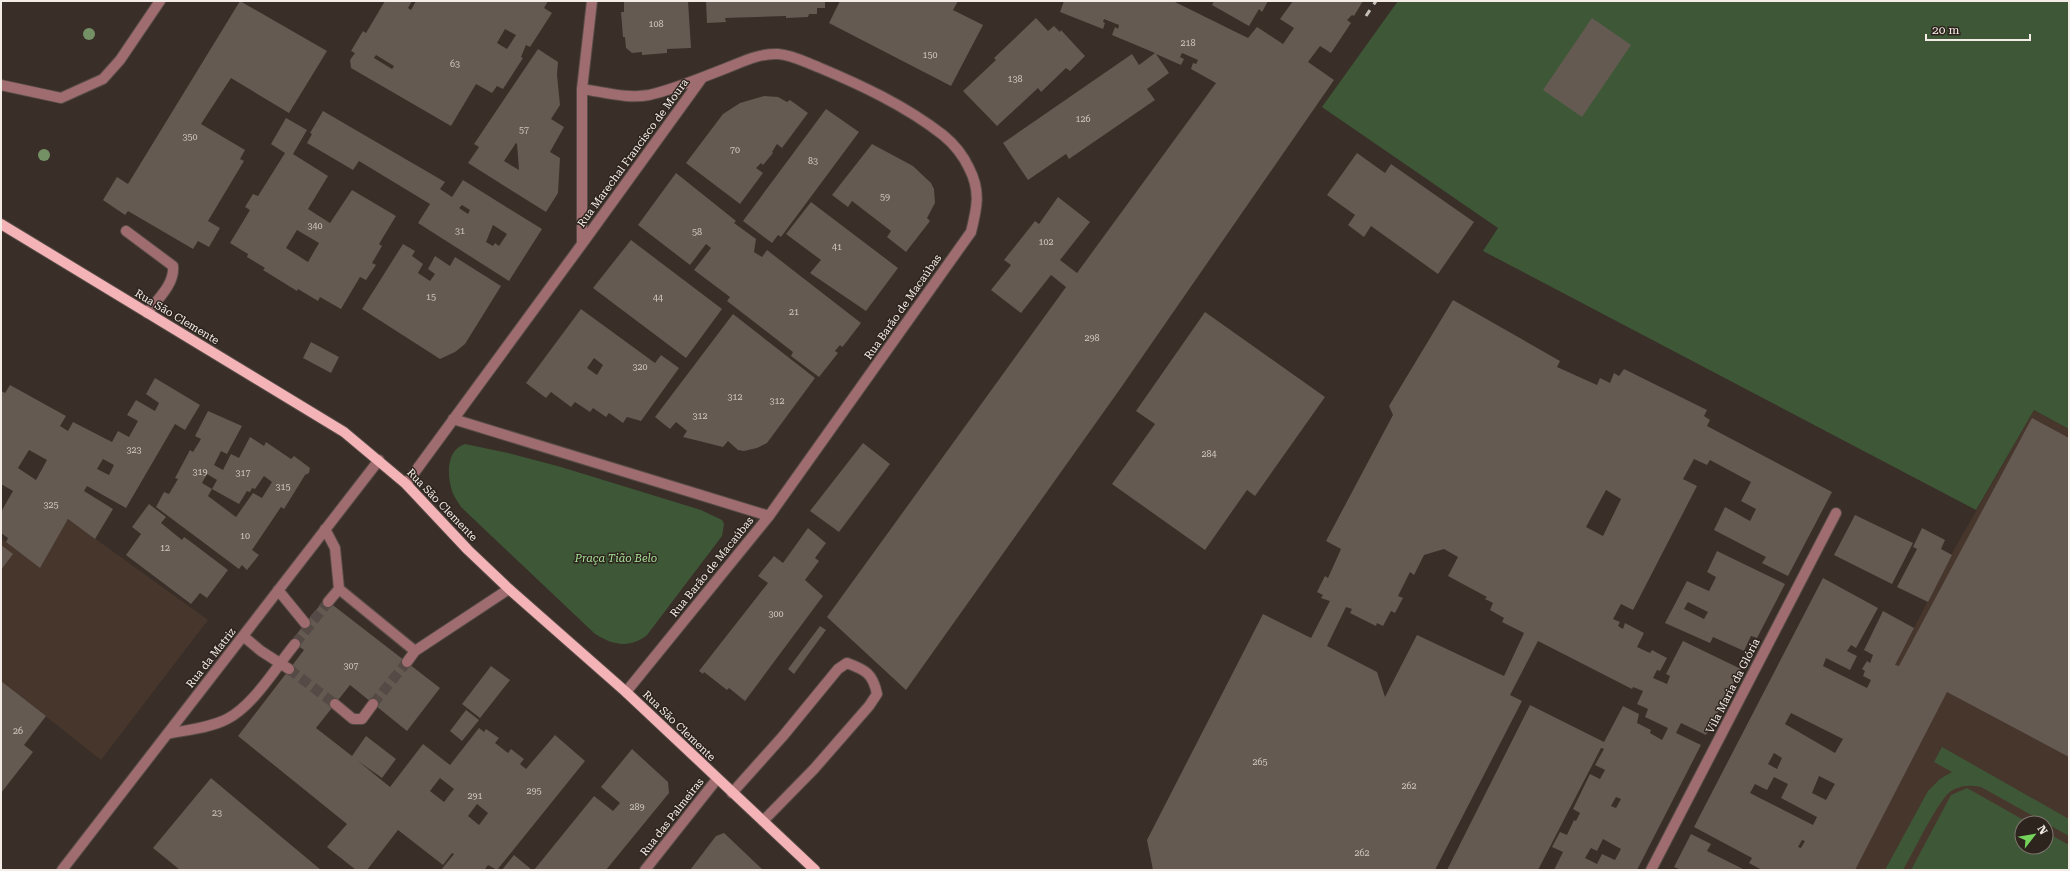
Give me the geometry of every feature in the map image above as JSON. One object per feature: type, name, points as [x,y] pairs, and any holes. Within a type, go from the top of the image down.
[{"type":"main road","name":"Rua São Clemente","points":[[1,224],[344,432],[406,484],[468,550],[626,692],[732,794],[815,870]]},
{"type":"street","points":[[1,85],[61,98],[102,79],[120,60],[160,1]]},
{"type":"street","name":"Rua Marechal Francisco de Moura","points":[[582,244],[582,89],[592,1]]},
{"type":"street","name":"Rua Barão de Macaúbas","points":[[626,692],[769,516],[971,232],[978,206],[975,182],[959,151],[944,135],[913,114],[849,80],[793,57],[778,54],[758,56],[702,78]]},
{"type":"street","name":"Rua Marechal Francisco de Moura","points":[[582,89],[632,97],[649,95],[702,78]]},
{"type":"street","name":"Rua Marechal Francisco de Moura","points":[[453,419],[702,78]]},
{"type":"street","points":[[126,231],[173,266],[173,273],[165,290],[147,313]]},
{"type":"street","points":[[406,484],[453,419],[769,516]]},
{"type":"street","name":"Rua da Matriz","points":[[62,870],[379,460]]},
{"type":"street","name":"Vila Maria da Glória","points":[[1651,870],[1836,513]]},
{"type":"street","points":[[325,529],[335,548],[338,590],[328,602]]},
{"type":"street","points":[[407,662],[415,651],[509,588]]},
{"type":"street","points":[[278,590],[305,623]]},
{"type":"street","points":[[338,590],[415,651]]},
{"type":"street","points":[[243,636],[261,651],[289,669]]},
{"type":"street","points":[[167,734],[227,719],[242,707],[265,682],[295,644]]},
{"type":"street","points":[[732,794],[783,736],[838,669],[847,662],[863,669],[875,681],[877,694],[869,706],[814,769],[763,822]]},
{"type":"street","points":[[335,704],[353,718],[362,719],[373,704]]},
{"type":"street","name":"Rua das Palmeiras","points":[[645,870],[717,779]]},
{"type":"shaded area","points":[[2034,410],[2069,429],[2069,870],[1790,870],[1956,546]]},
{"type":"shaded area","points":[[68,519],[208,620],[101,760],[1,681],[1,538],[40,568]]},
{"type":"green space","points":[[1398,1],[2069,1],[2069,429],[2034,410],[1976,510],[1483,251],[1498,228],[1322,107]]},
{"type":"green space","name":"Praça Tião Belo","points":[[465,444],[508,453],[561,467],[701,510],[722,520],[724,524],[722,536],[647,635],[627,644],[614,643],[594,633],[461,507],[450,485],[449,471],[451,457],[459,447]]},
{"type":"green space","points":[[1942,747],[2069,819],[2069,836],[2054,828],[2054,815],[2031,815],[1981,787],[1962,787],[1951,791],[1939,805],[1903,870],[1885,870],[1928,791],[1940,779],[1952,772],[1934,762]]},
{"type":"green space","points":[[1967,788],[2015,815],[2014,855],[2054,855],[2054,837],[2069,845],[2069,870],[1911,870],[1951,795]]},
{"type":"building","points":[[240,1],[327,51],[289,113],[231,78],[201,124],[245,150],[240,159],[244,161],[208,221],[220,228],[209,247],[198,241],[193,249],[128,211],[125,215],[103,200],[117,177],[128,184]]},
{"type":"building","points":[[385,1],[412,1],[408,8],[411,10],[416,1],[548,1],[544,8],[552,13],[530,47],[526,45],[521,57],[523,58],[503,89],[497,86],[492,93],[476,84],[451,126],[351,68],[350,60],[355,53],[351,51],[363,31],[366,33]],"holes":[[[505,29],[516,35],[507,49],[497,43]],[[376,55],[394,66],[392,69],[374,58]]]},
{"type":"building","points":[[624,1],[688,1],[691,48],[667,49],[667,53],[642,55],[642,52],[632,53],[626,48],[625,37],[623,37],[621,12],[624,12]]},
{"type":"building","points":[[706,1],[825,1],[825,8],[817,8],[817,14],[809,14],[808,17],[786,18],[786,16],[725,18],[726,22],[707,23]]},
{"type":"building","points":[[840,1],[958,1],[953,10],[983,25],[951,86],[829,23]]},
{"type":"building","points":[[1064,1],[1173,1],[1248,38],[1257,27],[1283,44],[1294,28],[1280,19],[1293,1],[1363,1],[1354,16],[1352,15],[1347,20],[1351,23],[1331,53],[1320,46],[1308,62],[1334,80],[1120,389],[906,690],[827,617],[1066,287],[1051,275],[1021,313],[991,290],[1011,265],[1004,260],[1035,221],[1039,224],[1058,197],[1090,222],[1060,260],[1077,273],[1216,83],[1191,69],[1193,63],[1196,64],[1198,60],[1182,53],[1180,57],[1184,59],[1181,65],[1156,54],[1169,73],[1147,89],[1155,100],[1069,159],[1066,154],[1028,180],[1003,143],[1132,54],[1139,65],[1155,53],[1112,35],[1115,27],[1118,29],[1119,25],[1104,19],[1103,22],[1105,23],[1103,29],[1060,12]]},
{"type":"building","points":[[1214,1],[1268,1],[1262,12],[1259,9],[1249,26],[1212,5]]},
{"type":"building","points":[[1036,18],[1048,31],[1054,26],[1060,32],[1061,30],[1085,56],[1070,71],[1066,68],[1041,92],[1038,88],[997,126],[963,91],[996,60],[994,58]]},
{"type":"building","points":[[1592,18],[1631,45],[1582,117],[1543,90]]},
{"type":"building","points":[[538,49],[558,62],[557,75],[560,105],[551,119],[564,127],[550,152],[560,158],[558,193],[546,212],[468,163],[479,147],[474,144]],"holes":[[[516,143],[519,170],[504,161]]]},
{"type":"building","points":[[764,96],[778,97],[787,102],[790,100],[808,113],[782,148],[777,144],[772,152],[773,153],[763,165],[761,163],[756,168],[763,173],[740,204],[686,163],[723,114],[740,103]]},
{"type":"building","points":[[826,109],[859,132],[781,237],[778,235],[772,243],[743,221]]},
{"type":"building","points":[[323,111],[445,182],[440,189],[452,197],[463,180],[542,229],[509,281],[418,223],[430,204],[359,161],[353,170],[307,143],[312,134],[310,133]],"holes":[[[462,205],[470,210],[468,214],[459,208]],[[493,225],[507,234],[499,246],[495,243],[493,246],[486,242]]]},
{"type":"building","points":[[286,118],[307,130],[293,154],[328,176],[308,209],[330,223],[352,190],[396,216],[379,244],[382,246],[372,263],[376,265],[366,280],[360,277],[341,309],[320,297],[318,301],[298,289],[297,291],[263,270],[265,268],[247,257],[248,254],[230,243],[250,210],[245,207],[253,194],[258,196],[285,153],[271,144]],"holes":[[[297,230],[319,243],[308,262],[286,248]]]},
{"type":"building","points":[[872,144],[913,166],[931,183],[934,189],[935,203],[927,218],[930,221],[906,252],[887,237],[891,231],[852,201],[848,207],[832,195]]},
{"type":"building","points":[[1357,153],[1385,173],[1391,164],[1474,222],[1438,274],[1371,226],[1364,237],[1348,225],[1355,215],[1327,195]]},
{"type":"building","points":[[676,173],[736,221],[734,223],[756,239],[754,252],[762,257],[767,250],[861,323],[844,345],[842,347],[840,345],[835,351],[838,353],[819,377],[791,356],[793,352],[727,301],[730,297],[694,270],[711,248],[706,244],[690,265],[638,225]]},
{"type":"building","points":[[811,202],[898,268],[866,311],[810,273],[821,260],[786,234]]},
{"type":"building","points":[[631,240],[722,309],[686,358],[593,288]]},
{"type":"building","points":[[403,244],[415,251],[412,256],[423,264],[418,273],[430,281],[435,274],[428,269],[435,256],[450,266],[455,257],[501,286],[465,344],[455,352],[440,359],[362,309]]},
{"type":"building","points":[[1453,300],[1560,361],[1557,367],[1597,385],[1600,378],[1610,383],[1614,373],[1619,376],[1624,369],[1707,410],[1704,416],[1710,420],[1707,426],[1832,492],[1788,576],[1762,563],[1766,557],[1714,530],[1725,507],[1750,521],[1756,509],[1741,501],[1751,482],[1710,460],[1707,465],[1694,459],[1683,479],[1697,486],[1633,610],[1621,604],[1613,619],[1620,622],[1618,626],[1623,629],[1625,623],[1644,633],[1637,647],[1650,653],[1652,650],[1667,658],[1660,671],[1657,670],[1653,678],[1667,684],[1670,676],[1666,674],[1683,641],[1741,669],[1706,735],[1681,723],[1676,733],[1701,745],[1637,870],[1554,870],[1563,852],[1552,847],[1560,832],[1567,835],[1574,820],[1576,821],[1580,813],[1573,809],[1590,774],[1600,779],[1605,770],[1595,765],[1604,749],[1601,748],[1538,870],[1447,870],[1530,705],[1604,742],[1623,706],[1639,714],[1637,723],[1651,730],[1650,733],[1662,740],[1668,728],[1645,717],[1648,709],[1637,704],[1643,691],[1633,687],[1632,689],[1538,641],[1510,695],[1522,701],[1435,870],[1153,870],[1147,840],[1263,614],[1311,638],[1330,601],[1321,598],[1323,595],[1317,592],[1325,576],[1328,578],[1341,549],[1326,541],[1393,415],[1389,406]],"holes":[[[1606,490],[1621,499],[1603,536],[1586,527]],[[1444,549],[1458,557],[1448,576],[1487,597],[1485,599],[1493,603],[1490,610],[1504,618],[1502,622],[1524,633],[1504,676],[1417,635],[1385,697],[1377,672],[1327,646],[1346,607],[1352,609],[1350,613],[1376,626],[1377,623],[1383,626],[1391,611],[1395,613],[1403,598],[1398,596],[1410,572],[1414,575],[1424,555]],[[1616,797],[1621,799],[1616,808],[1611,806]],[[1603,839],[1621,849],[1615,860],[1602,854],[1597,864],[1585,858],[1591,848],[1597,851]]]},
{"type":"building","points":[[581,309],[655,363],[661,355],[679,368],[641,421],[627,417],[623,423],[609,413],[606,417],[593,408],[590,412],[575,402],[571,407],[551,392],[546,398],[526,383]],"holes":[[[594,358],[603,365],[597,375],[587,368]]]},
{"type":"building","points":[[1205,312],[1325,397],[1255,496],[1247,490],[1205,550],[1112,484],[1155,424],[1136,411]]},
{"type":"building","points":[[733,314],[815,378],[767,443],[757,448],[744,451],[738,450],[728,441],[723,447],[683,437],[687,431],[676,422],[670,429],[655,417]]},
{"type":"building","points":[[311,342],[339,357],[331,373],[303,358]]},
{"type":"building","points":[[155,378],[200,405],[185,430],[175,424],[126,508],[87,486],[84,491],[113,509],[95,539],[68,519],[40,568],[6,542],[8,538],[1,533],[1,512],[13,491],[1,484],[1,391],[5,393],[10,385],[66,416],[60,426],[68,431],[73,422],[112,442],[118,431],[129,437],[138,421],[127,415],[136,400],[155,411],[159,403],[146,394]],"holes":[[[29,450],[47,460],[36,480],[18,468]],[[103,459],[114,465],[109,475],[97,469]]]},
{"type":"building","points":[[208,411],[242,426],[227,454],[221,451],[214,465],[223,470],[231,454],[239,458],[250,437],[264,446],[266,442],[291,459],[294,456],[310,468],[309,473],[305,475],[284,509],[281,507],[252,550],[259,555],[247,570],[242,565],[239,569],[156,507],[164,492],[169,494],[178,479],[175,478],[190,450],[193,452],[201,439],[195,436]],"holes":[[[207,474],[217,480],[212,489],[202,483]],[[264,476],[272,482],[262,498],[253,493],[236,517],[208,496],[212,489],[239,504],[247,491],[250,492],[252,488],[255,489]]]},
{"type":"building","points":[[2032,418],[2069,438],[2069,757],[1947,692],[1855,870],[1762,870],[1749,863],[1752,858],[1694,827],[1823,578],[1878,608],[1856,648],[1851,645],[1847,651],[1857,656],[1850,670],[1826,658],[1823,666],[1867,688],[1871,680],[1863,676],[1865,671],[1862,669],[1867,661],[1870,663],[1873,655],[1864,650],[1883,611],[1914,628],[1895,665],[1899,666]],"holes":[[[1791,713],[1843,739],[1835,753],[1785,724]],[[1774,753],[1782,758],[1777,769],[1768,764]],[[1819,776],[1835,784],[1826,800],[1812,793]],[[1774,777],[1788,784],[1781,798],[1817,817],[1813,825],[1750,793],[1755,784],[1767,790]],[[1802,840],[1805,841],[1801,848],[1798,847]]]},
{"type":"building","points":[[863,443],[890,464],[839,532],[810,511]]},
{"type":"building","points":[[149,504],[166,517],[161,523],[182,540],[184,537],[228,570],[207,598],[200,593],[191,604],[126,555],[141,534],[132,527]]},
{"type":"building","points":[[1855,515],[1913,543],[1892,584],[1834,555]]},
{"type":"building","points":[[808,528],[826,543],[815,558],[819,561],[805,580],[823,596],[745,701],[729,688],[727,690],[704,672],[703,674],[699,671],[768,583],[758,576],[774,556],[783,563]]},
{"type":"building","points":[[1922,528],[1945,540],[1941,549],[1952,555],[1928,602],[1897,587],[1917,549],[1913,547]]},
{"type":"building","points":[[1,545],[13,554],[1,570]]},
{"type":"building","points":[[1717,551],[1785,584],[1757,638],[1751,636],[1744,651],[1713,637],[1710,643],[1665,623],[1687,581],[1709,591],[1716,577],[1707,572]],"holes":[[[1688,602],[1708,612],[1704,619],[1684,609]]]},
{"type":"building","points":[[325,599],[440,688],[407,731],[350,685],[316,728],[352,756],[366,736],[396,759],[382,778],[358,761],[390,787],[423,744],[450,765],[479,728],[484,732],[486,729],[499,738],[495,743],[508,753],[511,749],[524,759],[520,764],[526,769],[555,735],[585,761],[497,870],[488,865],[485,869],[487,870],[441,870],[454,854],[452,853],[443,865],[398,830],[367,870],[356,870],[327,847],[347,824],[238,736],[304,650],[291,641]],"holes":[[[440,778],[454,789],[444,802],[430,791]],[[477,804],[488,813],[479,825],[468,816]]]},
{"type":"building","points":[[820,626],[826,630],[794,674],[788,669]]},
{"type":"building","points":[[491,666],[510,680],[480,718],[462,704]]},
{"type":"building","points":[[1,681],[46,716],[24,745],[33,752],[1,793]]},
{"type":"building","points":[[466,710],[479,720],[462,741],[450,731]]},
{"type":"building","points":[[632,749],[668,782],[669,793],[606,870],[534,870],[594,796],[613,811],[620,803],[601,787]]},
{"type":"building","points":[[211,778],[321,870],[180,870],[153,848]]},
{"type":"building","points":[[724,833],[763,870],[690,870],[716,836]]},
{"type":"building","points":[[1691,834],[1711,844],[1707,851],[1745,870],[1681,870],[1674,867]]},
{"type":"building","points":[[514,855],[532,870],[502,870]]},
{"type":"tunnel","points":[[295,644],[328,602]]},
{"type":"tunnel","points":[[373,704],[407,662]]},
{"type":"tunnel","points":[[289,669],[335,704]]},
{"type":"railway","points":[[1366,16],[1376,1]]}]
